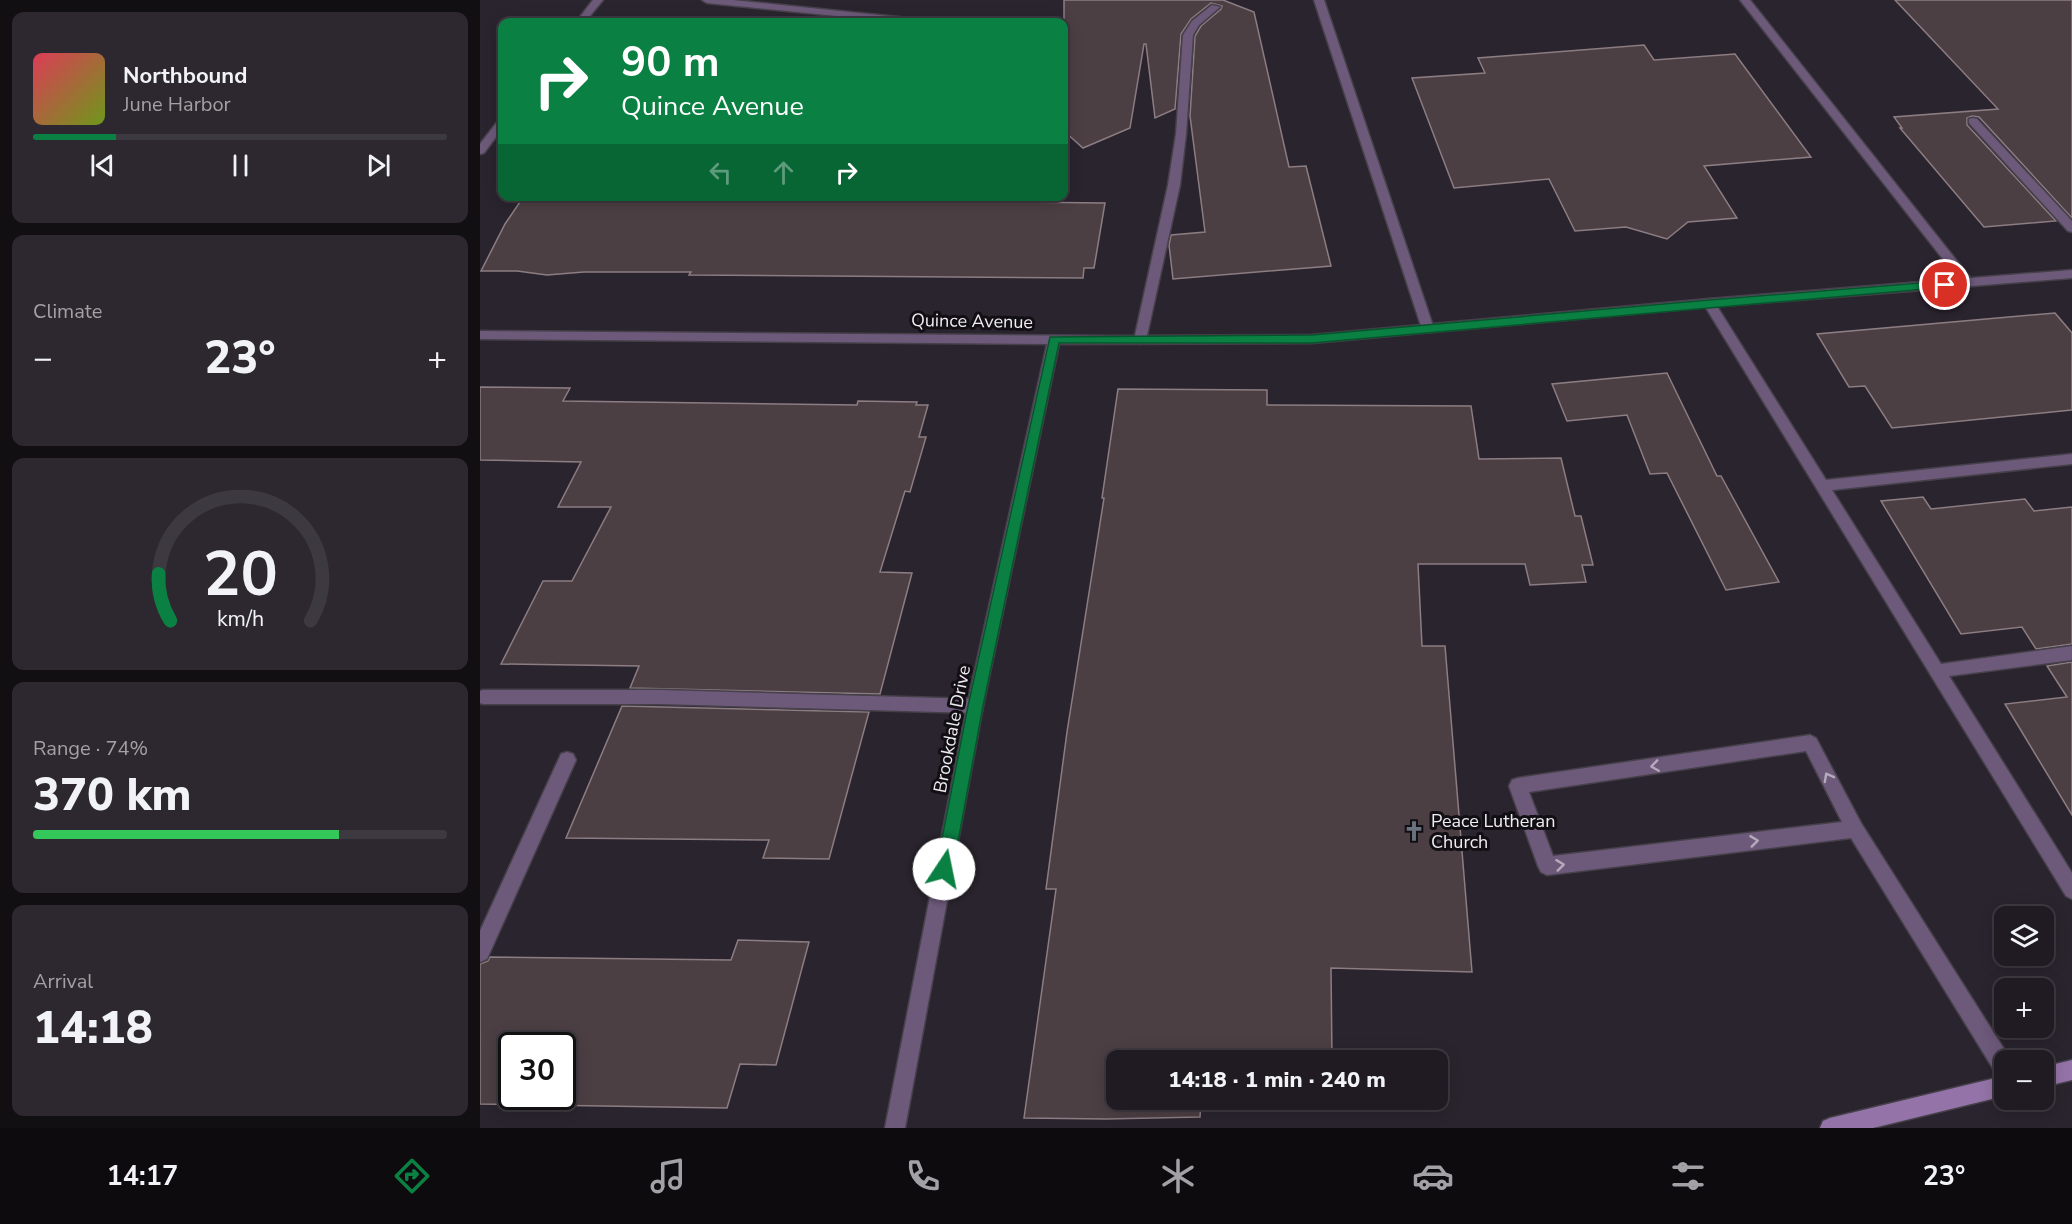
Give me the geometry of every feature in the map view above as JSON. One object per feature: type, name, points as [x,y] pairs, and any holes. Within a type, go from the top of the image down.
[{"type":"street","points":[[583,18],[598,0]]},
{"type":"street","points":[[707,0],[880,18]]},
{"type":"street","points":[[1319,0],[1428,329]]},
{"type":"street","points":[[1745,0],[1968,283]]},
{"type":"street","points":[[1140,340],[1174,185],[1181,134],[1188,35],[1196,23],[1215,7]]},
{"type":"street","points":[[1973,121],[2072,228]]},
{"type":"street","points":[[480,151],[498,128]]},
{"type":"street","name":"Quince Avenue","points":[[480,334],[1140,340],[1312,339],[1709,303],[2072,274]]},
{"type":"street","points":[[1709,303],[2072,890]]},
{"type":"street","name":"Brookdale Drive","points":[[895,1128],[975,706],[1054,339]]},
{"type":"street","points":[[1822,486],[2072,459]]},
{"type":"street","points":[[1937,671],[2072,653]]},
{"type":"street","points":[[483,697],[661,697],[975,706]]},
{"type":"street","points":[[1855,829],[1547,866],[1518,786],[1810,743],[1855,829],[1994,1052]]},
{"type":"street","points":[[480,952],[567,760]]},
{"type":"street","points":[[2054,1074],[2072,1070]]},
{"type":"street","points":[[1830,1128],[1994,1088]]},
{"type":"building","points":[[1064,0],[1223,0],[1254,12],[1289,167],[1306,166],[1331,266],[1173,279],[1169,245],[1171,235],[1205,232],[1190,116],[1195,36],[1201,26],[1222,6],[1211,3],[1191,19],[1181,34],[1175,109],[1155,118],[1146,44],[1144,44],[1130,128],[1083,148],[1068,135],[1068,18],[1064,18]]},
{"type":"building","points":[[1895,0],[2072,0],[2072,218],[1979,117],[1972,116],[1967,118],[1967,125],[2056,221],[1984,227],[1900,128],[1902,128],[1894,117],[1998,109]]},
{"type":"building","points":[[1644,45],[1654,60],[1735,54],[1811,157],[1704,166],[1737,218],[1688,222],[1667,239],[1626,227],[1575,231],[1549,179],[1454,188],[1412,78],[1485,73],[1478,58]]},
{"type":"building","points":[[521,201],[1105,203],[1094,268],[1084,268],[1083,278],[689,275],[691,272],[584,272],[547,275],[517,271],[481,271],[505,224]]},
{"type":"building","points":[[2055,313],[2072,333],[2072,410],[1892,428],[1865,386],[1849,387],[1817,334]]},
{"type":"building","points":[[1667,373],[1717,476],[1721,476],[1779,582],[1726,590],[1667,473],[1650,474],[1627,415],[1567,421],[1552,384]]},
{"type":"building","points":[[480,387],[570,388],[563,401],[857,405],[858,401],[917,402],[916,405],[928,405],[919,437],[926,437],[910,492],[905,491],[880,572],[912,573],[880,694],[630,688],[639,666],[501,664],[543,581],[572,581],[611,507],[558,507],[581,462],[480,460]]},
{"type":"building","points":[[1118,389],[1267,390],[1267,405],[1471,406],[1479,459],[1561,458],[1575,516],[1581,516],[1593,565],[1582,565],[1586,582],[1530,585],[1525,564],[1418,564],[1422,646],[1445,646],[1472,972],[1331,968],[1332,1050],[1106,1050],[1106,1110],[1200,1110],[1200,1117],[1024,1118],[1056,889],[1046,889],[1067,732],[1104,498],[1102,498]]},
{"type":"building","points":[[1923,497],[1931,509],[2025,499],[2034,511],[2072,507],[2072,644],[2036,649],[2022,627],[1961,634],[1881,501]]},
{"type":"building","points":[[2072,662],[2072,815],[2005,704],[2067,697],[2047,666]]},
{"type":"building","points":[[622,706],[869,712],[829,859],[763,858],[769,840],[566,838]]},
{"type":"building","points":[[738,940],[809,942],[776,1065],[740,1064],[727,1108],[576,1106],[576,1032],[498,1032],[498,1104],[480,1104],[480,964],[488,961],[490,957],[731,960]]},
{"type":"place","name":"Peace Lutheran Church","points":[[1414,831]]},
{"type":"route","points":[[944,869],[975,706],[1054,339],[1312,339],[1709,303],[1945,285]]}]
